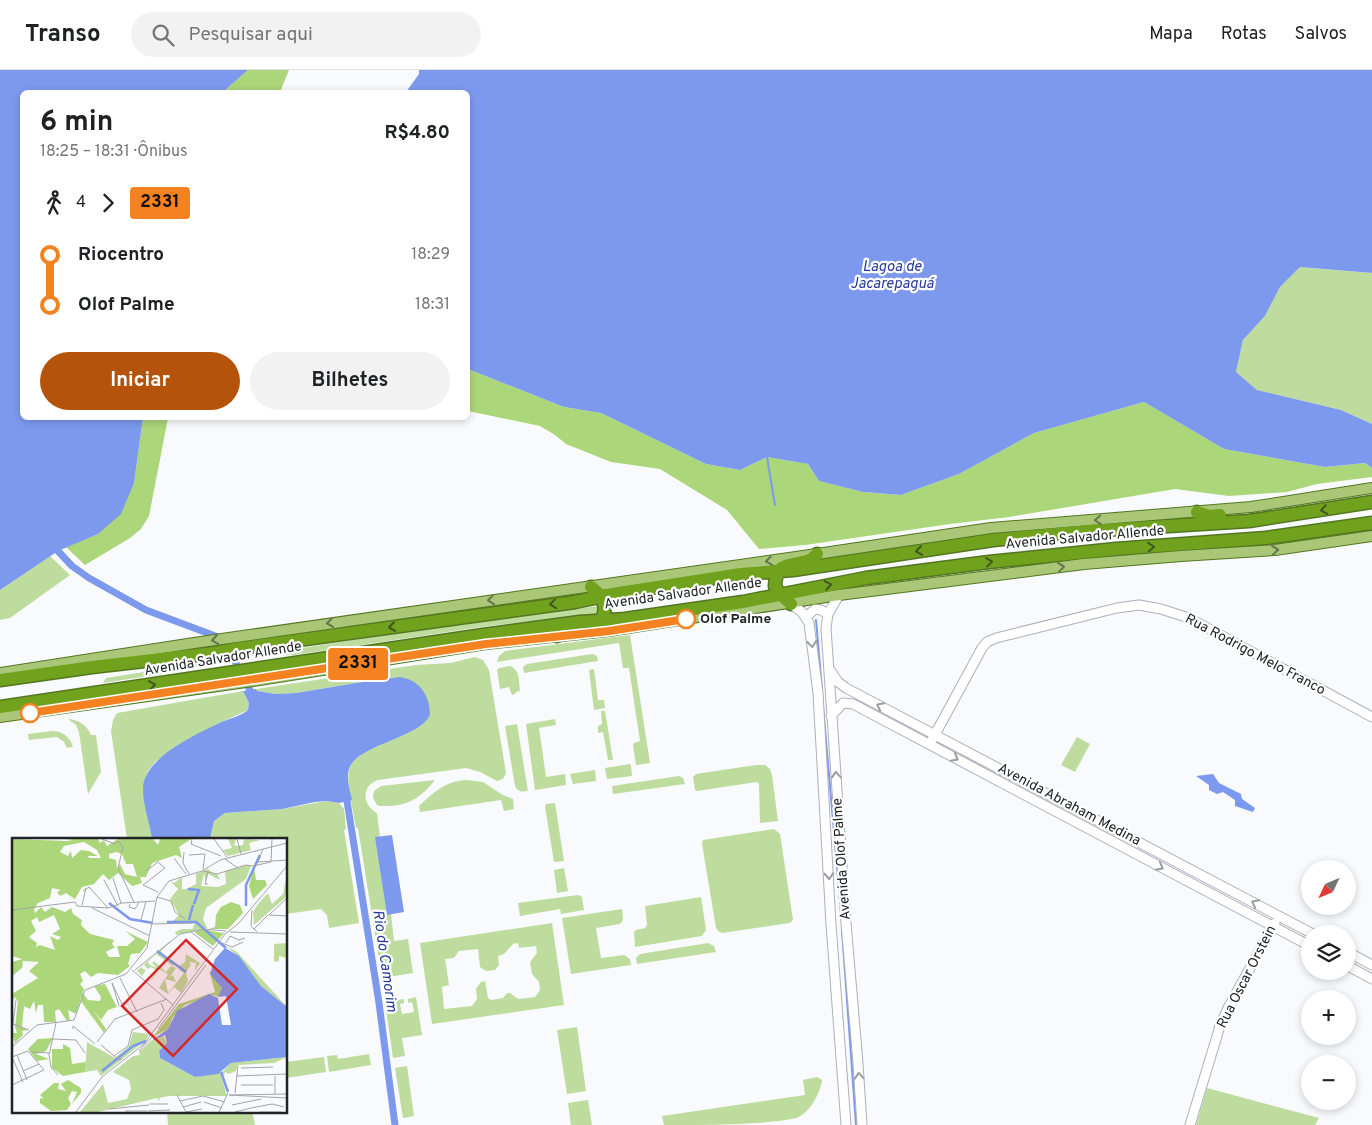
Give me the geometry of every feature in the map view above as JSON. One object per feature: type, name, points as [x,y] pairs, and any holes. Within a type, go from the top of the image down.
[{"type":"highway","name":"Avenida Salvador Allende","points":[[0,680],[214,653],[238,642],[575,602],[742,574],[993,540],[1088,531],[1250,520],[1372,502]]},
{"type":"highway","points":[[1197,512],[1209,516],[1281,512],[1300,514]]},
{"type":"highway","points":[[1191,555],[1195,550],[1354,529],[1366,524]]},
{"type":"highway","name":"Avenida Salvador Allende","points":[[0,707],[252,675],[483,635],[602,620],[635,618],[780,595],[866,578],[989,562],[1116,549],[1266,538],[1366,524]]},
{"type":"highway","points":[[790,604],[780,595],[775,586],[775,579],[780,570],[790,563],[806,561],[817,554]]},
{"type":"highway","points":[[557,636],[570,630],[591,628],[602,620],[605,609],[601,597],[592,587]]},
{"type":"main road","name":"Avenida Salvador Allende","points":[[0,672],[194,643],[238,642],[991,528],[1251,507],[1372,488]]},
{"type":"main road","name":"Avenida Salvador Allende","points":[[252,675],[486,644],[609,631],[839,595],[1084,564],[1275,550],[1372,536]]},
{"type":"main road","name":"Avenida Salvador Allende","points":[[0,717],[230,678]]},
{"type":"street","name":"Avenida Olof Palme","points":[[839,595],[828,614],[826,628],[862,1125]]},
{"type":"street","points":[[790,604],[806,617],[815,609],[828,614]]},
{"type":"street","name":"Rua Rodrigo Melo Franco","points":[[930,745],[973,664],[987,642],[1005,635],[1117,608],[1138,605],[1161,609],[1189,618],[1372,717]]},
{"type":"street","name":"Avenida Olof Palme","points":[[806,617],[809,623],[818,693],[831,924],[846,1125]]},
{"type":"street","name":"Avenida Abraham Medina","points":[[830,670],[838,682],[846,688],[1301,928]]},
{"type":"street","name":"Avenida Abraham Medina","points":[[831,716],[843,703],[853,704],[1301,941]]},
{"type":"street","points":[[1043,806],[1048,794]]},
{"type":"street","points":[[1094,832],[1100,828],[1100,822]]},
{"type":"street","points":[[1109,840],[1109,833],[1115,829]]},
{"type":"street","name":"Rua Oscar Orstein","points":[[1190,1125],[1218,1032],[1228,1008],[1279,916]]},
{"type":"street","points":[[1356,956],[1372,965]]},
{"type":"street","points":[[1356,970],[1372,979]]},
{"type":"green space","points":[[248,70],[289,70],[281,90],[225,90]]},
{"type":"green space","points":[[1300,267],[1372,273],[1372,424],[1341,410],[1257,390],[1236,372],[1243,340],[1265,316],[1280,287]]},
{"type":"green space","points":[[470,370],[564,407],[601,413],[706,464],[740,470],[767,457],[808,464],[819,481],[863,492],[901,495],[959,474],[1034,433],[1144,402],[1224,449],[1325,467],[1365,463],[1372,468],[1372,477],[1317,484],[1287,492],[1229,496],[1175,489],[1009,517],[805,545],[759,549],[727,510],[660,469],[611,462],[566,444],[540,426],[470,411]]},
{"type":"green space","points":[[143,420],[168,420],[149,516],[141,529],[130,538],[85,565],[66,547],[98,534],[134,483]]},
{"type":"green space","points":[[50,556],[70,575],[10,618],[0,620],[0,590]]},
{"type":"green space","points":[[578,593],[589,594],[246,642],[409,616]]},
{"type":"green space","points":[[599,606],[598,614],[488,626],[294,655],[249,656],[487,620]]},
{"type":"green space","points":[[630,635],[650,763],[636,765],[633,745],[640,741],[629,668],[623,668],[619,643],[497,662],[499,656],[505,651]]},
{"type":"green space","points":[[592,654],[597,656],[598,661],[524,673],[523,667],[527,664]]},
{"type":"green space","points":[[475,657],[483,660],[489,670],[506,773],[503,779],[497,781],[480,772],[466,768],[378,780],[372,783],[366,791],[368,805],[377,813],[380,837],[376,837],[387,915],[391,914],[394,941],[408,939],[413,973],[382,978],[358,828],[356,828],[351,799],[349,770],[354,761],[362,754],[401,737],[423,723],[430,715],[399,677],[296,693],[276,694],[256,691],[256,689],[416,665],[450,663]]},
{"type":"green space","points":[[225,659],[175,672],[103,683],[106,678]]},
{"type":"green space","points":[[510,666],[516,670],[520,691],[512,695],[509,687],[500,689],[497,670]]},
{"type":"green space","points":[[594,669],[598,700],[604,700],[605,708],[594,710],[589,670]]},
{"type":"green space","points":[[243,691],[249,703],[248,710],[217,724],[156,761],[148,771],[143,790],[152,838],[127,838],[111,731],[113,720],[117,713]]},
{"type":"green space","points":[[601,711],[605,711],[613,760],[608,760],[603,732],[598,733],[598,726],[602,724]]},
{"type":"green space","points":[[68,719],[79,722],[87,728],[91,735],[96,735],[101,772],[88,794],[79,732],[76,725]]},
{"type":"green space","points":[[555,719],[556,725],[539,728],[546,777],[565,774],[566,785],[535,790],[526,724]]},
{"type":"green space","points":[[517,724],[528,791],[520,791],[515,786],[505,726]]},
{"type":"green space","points":[[52,731],[65,735],[73,747],[67,748],[64,742],[57,737],[29,740],[28,734]]},
{"type":"green space","points":[[1077,737],[1090,744],[1075,772],[1061,765]]},
{"type":"green space","points":[[630,764],[632,776],[607,779],[605,768]]},
{"type":"green space","points":[[765,765],[770,769],[778,821],[760,823],[759,784],[757,782],[695,790],[693,777],[696,774]]},
{"type":"green space","points":[[595,770],[596,781],[573,784],[570,774]]},
{"type":"green space","points":[[679,776],[683,778],[685,784],[613,794],[612,786]]},
{"type":"green space","points":[[435,780],[423,793],[405,803],[380,806],[377,805],[373,798],[374,791],[381,786]]},
{"type":"green space","points":[[467,780],[483,782],[513,799],[514,809],[504,811],[501,800],[420,812],[419,806],[440,788]]},
{"type":"green space","points":[[326,801],[339,803],[344,809],[346,829],[344,830],[359,923],[329,928],[327,915],[321,909],[288,914],[288,838],[210,838],[214,821],[225,813],[282,809]]},
{"type":"green space","points":[[555,803],[564,861],[554,862],[545,807],[546,804]]},
{"type":"green space","points":[[774,829],[780,834],[793,920],[790,923],[722,933],[718,931],[702,844],[703,840]]},
{"type":"green space","points":[[564,868],[568,891],[557,893],[554,870]]},
{"type":"green space","points":[[578,895],[582,897],[584,910],[561,914],[560,909],[520,916],[518,903]]},
{"type":"green space","points":[[701,897],[706,930],[702,936],[635,947],[634,932],[645,928],[647,925],[645,906]]},
{"type":"green space","points":[[622,909],[623,920],[620,924],[596,928],[601,958],[624,955],[630,959],[631,965],[571,974],[562,918]]},
{"type":"green space","points":[[552,923],[564,1005],[432,1024],[420,943]],"holes":[[[518,943],[519,948],[536,946],[537,953],[530,962],[532,974],[539,982],[540,990],[535,997],[518,999],[507,993],[503,998],[491,1000],[488,998],[485,981],[481,982],[476,989],[477,999],[472,1006],[444,1009],[442,987],[449,985],[445,959],[454,958],[459,951],[478,949],[480,967],[486,971],[495,970],[499,965],[498,956],[504,954],[513,944]]]},
{"type":"green space","points":[[708,943],[714,946],[716,952],[637,964],[636,958],[640,954]]},
{"type":"green space","points":[[416,997],[422,1035],[402,1038],[405,1056],[393,1058],[385,1002],[404,999],[404,1003],[400,1004],[402,1014],[414,1012],[412,1002],[408,1003],[408,999]]},
{"type":"green space","points":[[577,1027],[586,1091],[567,1094],[557,1030]]},
{"type":"green space","points":[[369,1054],[371,1065],[329,1072],[327,1056],[337,1055],[338,1059]]},
{"type":"green space","points":[[324,1057],[326,1072],[288,1078],[288,1062]]},
{"type":"green space","points":[[407,1066],[414,1116],[403,1118],[395,1068]]},
{"type":"green space","points":[[817,1077],[822,1082],[816,1097],[808,1110],[799,1117],[773,1122],[664,1125],[662,1116],[805,1095],[803,1080]]},
{"type":"green space","points":[[1207,1088],[1319,1118],[1315,1125],[1196,1125]]},
{"type":"green space","points":[[588,1100],[592,1125],[571,1125],[568,1103]]},
{"type":"green space","points":[[167,1112],[252,1112],[255,1125],[168,1125]]},
{"type":"water","points":[[0,70],[248,70],[225,90],[20,90],[20,420],[143,420],[134,483],[121,514],[98,534],[58,551],[0,590]]},
{"type":"water","name":"Lagoa de Jacarepaguá","points":[[419,70],[1372,70],[1372,273],[1300,267],[1280,287],[1265,316],[1243,340],[1236,372],[1257,390],[1341,410],[1372,424],[1372,468],[1365,463],[1325,467],[1224,449],[1144,402],[1034,433],[959,474],[901,495],[863,492],[819,481],[808,464],[767,457],[740,470],[706,464],[601,413],[564,407],[470,370],[470,90],[407,90],[419,74]]},
{"type":"water","points":[[399,677],[406,678],[422,689],[428,701],[430,715],[424,723],[414,730],[363,753],[354,760],[349,769],[348,776],[352,800],[339,803],[315,802],[282,809],[225,813],[214,821],[210,838],[152,838],[143,790],[145,779],[151,768],[183,742],[248,710],[249,703],[243,691],[256,689],[257,691],[276,694],[296,693]]},
{"type":"water","points":[[1213,774],[1219,783],[1241,794],[1242,799],[1255,808],[1253,812],[1235,806],[1235,800],[1223,792],[1217,794],[1209,790],[1209,785],[1196,776]]},
{"type":"water","points":[[392,835],[404,912],[387,915],[375,837]]},
{"type":"waterway","points":[[767,457],[775,505]]},
{"type":"waterway","points":[[58,551],[72,566],[89,578],[146,610],[218,637],[228,648],[250,690]]},
{"type":"waterway","points":[[816,620],[822,690]]},
{"type":"waterway","points":[[822,695],[841,912]]},
{"type":"waterway","name":"Rio do Camorim","points":[[347,801],[379,1003],[395,1125]]},
{"type":"waterway","points":[[842,930],[856,1125]]},
{"type":"bus line","name":"2331","points":[[30,713],[486,644],[609,631],[686,619]]},
{"type":"place","name":"Olof Palme","points":[[686,619]]}]
